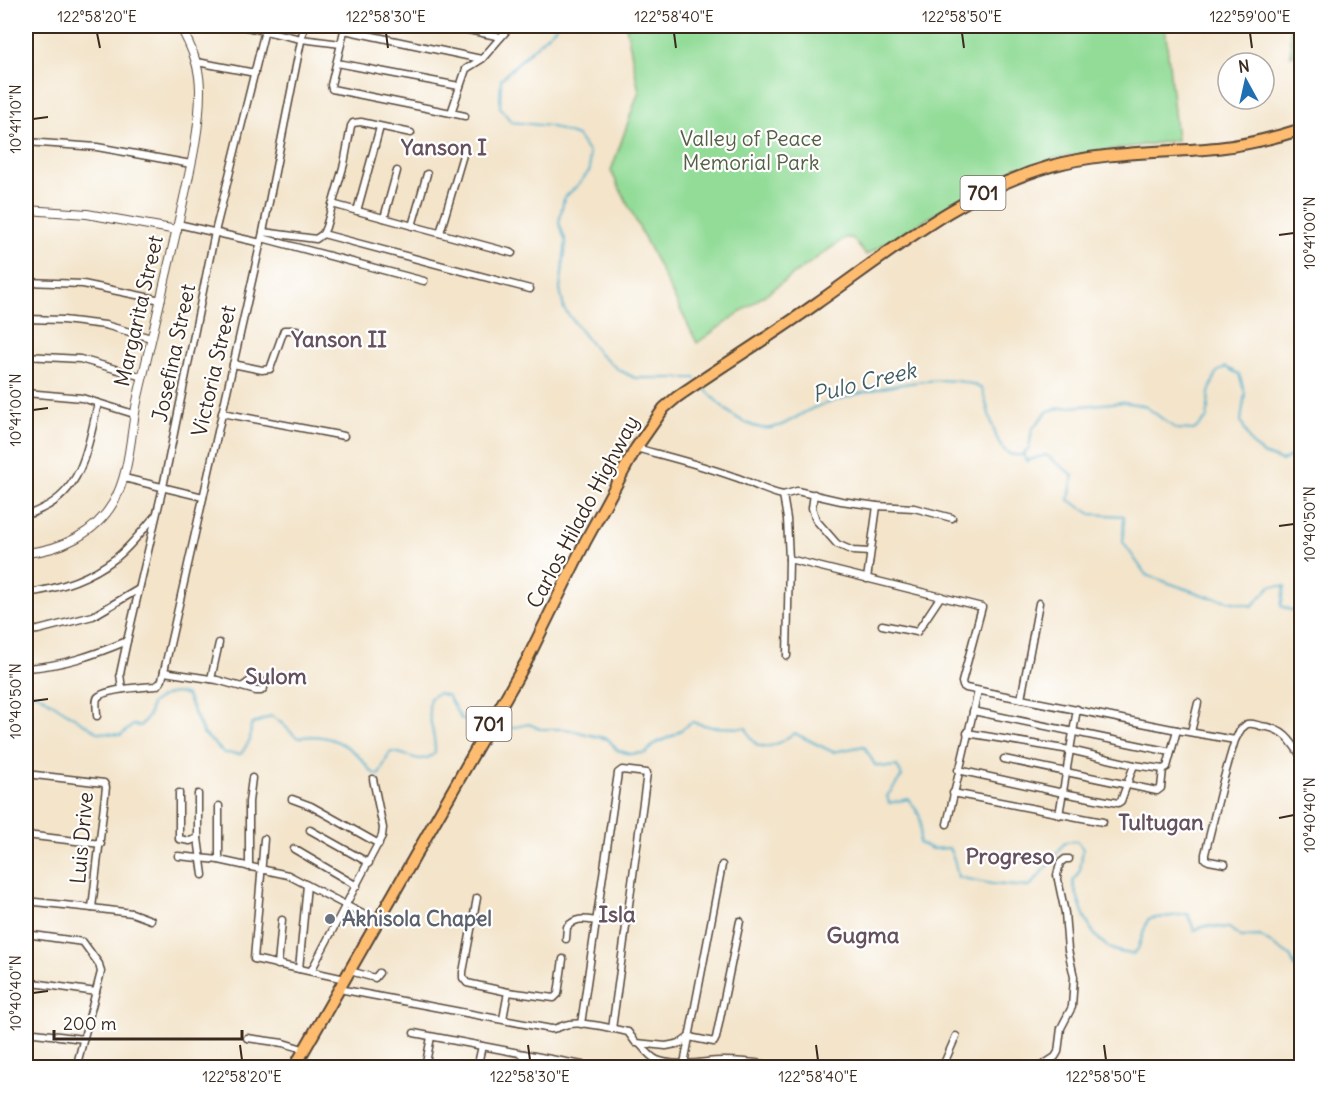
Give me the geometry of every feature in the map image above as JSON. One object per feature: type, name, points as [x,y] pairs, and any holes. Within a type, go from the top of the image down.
[{"type":"main road","name":"Carlos Hilado Highway","points":[[294,1068],[526,662],[585,543],[636,448],[664,408],[691,387],[928,226],[974,198],[1012,180],[1073,160],[1251,143],[1302,129]]},
{"type":"street","name":"Margarita Street","points":[[26,553],[64,544],[88,530],[107,512],[124,478],[134,414],[199,123],[200,87],[197,62],[180,26]]},
{"type":"street","points":[[242,26],[265,28],[301,39],[341,44]]},
{"type":"street","name":"Victoria Street","points":[[164,672],[262,237],[304,26]]},
{"type":"street","points":[[450,26],[501,36]]},
{"type":"street","points":[[451,113],[466,69],[482,59],[511,26]]},
{"type":"street","name":"Josefina Street","points":[[122,689],[120,674],[163,486],[215,232],[265,28]]},
{"type":"street","points":[[465,116],[332,89],[344,28],[482,59]]},
{"type":"street","points":[[197,62],[255,73]]},
{"type":"street","points":[[337,63],[459,86]]},
{"type":"street","points":[[26,210],[87,214],[262,237],[316,238],[323,234],[333,204],[351,126],[361,122],[411,133]]},
{"type":"street","points":[[357,211],[380,127]]},
{"type":"street","points":[[26,142],[97,147],[191,164]]},
{"type":"street","points":[[440,233],[465,148]]},
{"type":"street","points":[[384,218],[397,171]]},
{"type":"street","points":[[412,226],[427,174]]},
{"type":"street","points":[[333,204],[512,253]]},
{"type":"street","points":[[323,234],[530,289]]},
{"type":"street","points":[[262,237],[424,281]]},
{"type":"street","points":[[26,282],[83,284],[161,300]]},
{"type":"street","points":[[26,319],[63,320],[105,325],[151,338]]},
{"type":"street","points":[[233,364],[262,370],[270,369],[284,330],[297,330]]},
{"type":"street","points":[[26,356],[80,359],[143,377]]},
{"type":"street","points":[[26,393],[82,398],[134,414]]},
{"type":"street","points":[[26,514],[51,504],[75,480],[84,459],[98,403]]},
{"type":"street","points":[[222,413],[344,436]]},
{"type":"street","points":[[636,448],[698,464],[750,482],[769,492],[783,495],[797,491],[840,501],[914,508],[952,518]]},
{"type":"street","points":[[124,478],[203,497]]},
{"type":"street","points":[[814,494],[812,508],[816,520],[837,544],[853,551],[870,552]]},
{"type":"street","points":[[783,495],[789,559],[787,656]]},
{"type":"street","points":[[867,579],[877,506]]},
{"type":"street","points":[[26,593],[52,590],[90,575],[118,557],[155,516]]},
{"type":"street","points":[[789,559],[980,605],[983,609],[962,682],[966,688],[1235,740]]},
{"type":"street","points":[[26,631],[93,616],[139,589]]},
{"type":"street","points":[[882,625],[917,632],[941,596]]},
{"type":"street","points":[[1021,699],[1039,603]]},
{"type":"street","points":[[26,668],[67,663],[91,656],[127,640]]},
{"type":"street","points":[[211,679],[219,643]]},
{"type":"street","points":[[97,716],[97,698],[122,689],[156,686],[160,683],[164,672],[211,679],[242,687]]},
{"type":"street","points":[[947,824],[978,691]]},
{"type":"street","points":[[1191,732],[1198,703]]},
{"type":"street","points":[[1059,815],[1077,709]]},
{"type":"street","points":[[973,711],[1171,752]]},
{"type":"street","points":[[1225,864],[1205,859],[1205,854],[1222,780],[1241,729],[1247,724],[1268,726],[1283,732],[1302,758]]},
{"type":"street","points":[[1004,759],[1126,786],[1159,790],[1163,769],[1167,767],[1177,730]]},
{"type":"street","points":[[968,733],[1070,750],[1134,765],[1163,769]]},
{"type":"street","points":[[958,770],[1118,803],[1121,801],[1134,765]]},
{"type":"street","points":[[581,1024],[618,773],[622,770],[647,773],[612,1029]]},
{"type":"street","name":"Luis Drive","points":[[26,774],[104,783],[106,787],[92,908],[26,901]]},
{"type":"street","points":[[249,867],[249,802],[252,778]]},
{"type":"street","points":[[311,971],[379,844],[383,828],[373,779]]},
{"type":"street","points":[[179,793],[179,839],[190,841],[198,838]]},
{"type":"street","points":[[953,793],[1103,822]]},
{"type":"street","points":[[198,794],[198,838],[203,875]]},
{"type":"street","points":[[292,800],[311,806],[379,844]]},
{"type":"street","points":[[219,806],[219,860]]},
{"type":"street","points":[[310,830],[369,863]]},
{"type":"street","points":[[26,835],[101,844]]},
{"type":"street","points":[[264,839],[255,960],[311,971],[503,1019],[555,1029],[567,1024],[581,1024],[628,1032],[636,1043],[660,1061],[684,1064],[721,1061],[757,1062],[789,1068]]},
{"type":"street","points":[[294,849],[357,886]]},
{"type":"street","points":[[178,856],[219,860],[288,875],[376,921]]},
{"type":"street","points":[[1038,1068],[1055,1057],[1058,1052],[1061,1028],[1072,1007],[1074,977],[1057,875],[1060,863],[1069,859]]},
{"type":"street","points":[[684,1064],[722,865]]},
{"type":"street","points":[[299,969],[307,885]]},
{"type":"street","points":[[477,898],[463,978],[467,982],[508,992],[555,998],[558,994],[563,959]]},
{"type":"street","points":[[92,908],[132,913],[151,920]]},
{"type":"street","points":[[278,964],[282,920]]},
{"type":"street","points":[[566,939],[567,927],[576,920],[597,921]]},
{"type":"street","points":[[640,1044],[675,1045],[689,1037],[711,1042],[716,1040],[740,921]]},
{"type":"street","points":[[26,934],[85,943],[101,967],[76,1068]]},
{"type":"street","points":[[345,980],[375,978],[379,973]]},
{"type":"street","points":[[26,982],[96,992]]},
{"type":"street","points":[[503,1019],[508,992]]},
{"type":"street","points":[[26,1029],[35,1033],[83,1039]]},
{"type":"street","points":[[414,1033],[569,1065],[598,1068]]},
{"type":"street","points":[[942,1068],[956,1036]]},
{"type":"street","points":[[425,1068],[431,1037]]},
{"type":"street","points":[[247,1038],[277,1042],[303,1049]]},
{"type":"street","points":[[477,1068],[482,1046]]},
{"type":"street","points":[[522,1068],[524,1054]]},
{"type":"green space","name":"Valley of Peace Memorial Park","points":[[626,26],[1165,26],[1177,140],[1055,158],[988,183],[866,255],[852,238],[845,238],[697,343],[611,171],[639,91]]},
{"type":"green space","points":[[1290,26],[1301,26],[1301,54],[1291,55]]},
{"type":"waterway","name":"Pulo Creek","points":[[557,26],[501,79],[500,107],[511,122],[549,126],[577,136],[589,153],[590,170],[564,198],[559,223],[566,242],[560,289],[564,309],[599,354],[619,370],[635,378],[696,379]]},
{"type":"waterway","name":"Pulo Creek","points":[[702,386],[743,422],[769,428],[783,425],[816,407],[853,395],[900,384],[947,380],[967,383],[982,389],[994,431],[1001,446],[1009,454],[1023,455],[1029,448],[1032,429],[1048,411],[1060,408],[1124,402],[1145,406],[1176,429],[1194,430],[1207,418],[1209,393],[1216,373],[1225,367],[1239,374],[1245,393],[1241,421],[1251,443],[1263,454],[1282,461],[1302,450]]},
{"type":"waterway","points":[[1024,456],[1026,461],[1046,455],[1073,475],[1069,500],[1091,514],[1124,516],[1123,542],[1146,575],[1206,596],[1252,606],[1271,586],[1285,586],[1281,606],[1302,614]]},
{"type":"waterway","points":[[26,692],[38,694],[97,732],[121,735],[133,725],[140,726],[149,715],[151,704],[155,701],[168,694],[182,694],[187,696],[203,733],[224,753],[241,754],[250,740],[251,725],[271,716],[298,738],[316,736],[333,740],[349,748],[371,771],[379,775],[390,752],[419,759],[435,753],[429,705],[430,698],[438,693],[448,696],[461,719],[475,724]]},
{"type":"waterway","points":[[495,728],[503,730],[529,724],[540,729],[565,729],[608,739],[617,750],[630,754],[646,753],[654,744],[674,735],[692,722],[712,727],[746,728],[753,741],[763,746],[774,745],[794,733],[833,752],[864,746],[875,765],[897,766],[902,776],[887,796],[889,803],[908,799],[920,819],[919,843],[932,849],[949,848],[958,877],[992,884],[1029,887],[1065,842],[1077,841],[1083,849],[1080,870],[1073,882],[1087,921],[1105,945],[1116,951],[1133,954],[1138,949],[1148,919],[1188,914],[1194,930],[1206,926],[1229,928],[1241,937],[1260,936],[1290,956],[1302,980]]},
{"type":"place","name":"Akhisola Chapel","points":[[330,919]]},
{"type":"district","name":"Yanson I","points":[[444,147]]},
{"type":"district","name":"Yanson II","points":[[339,339]]},
{"type":"district","name":"Sulom","points":[[276,676]]},
{"type":"district","name":"Tultugan","points":[[1161,822]]},
{"type":"district","name":"Progreso","points":[[1010,856]]},
{"type":"district","name":"Isla","points":[[617,914]]},
{"type":"district","name":"Gugma","points":[[863,935]]}]
